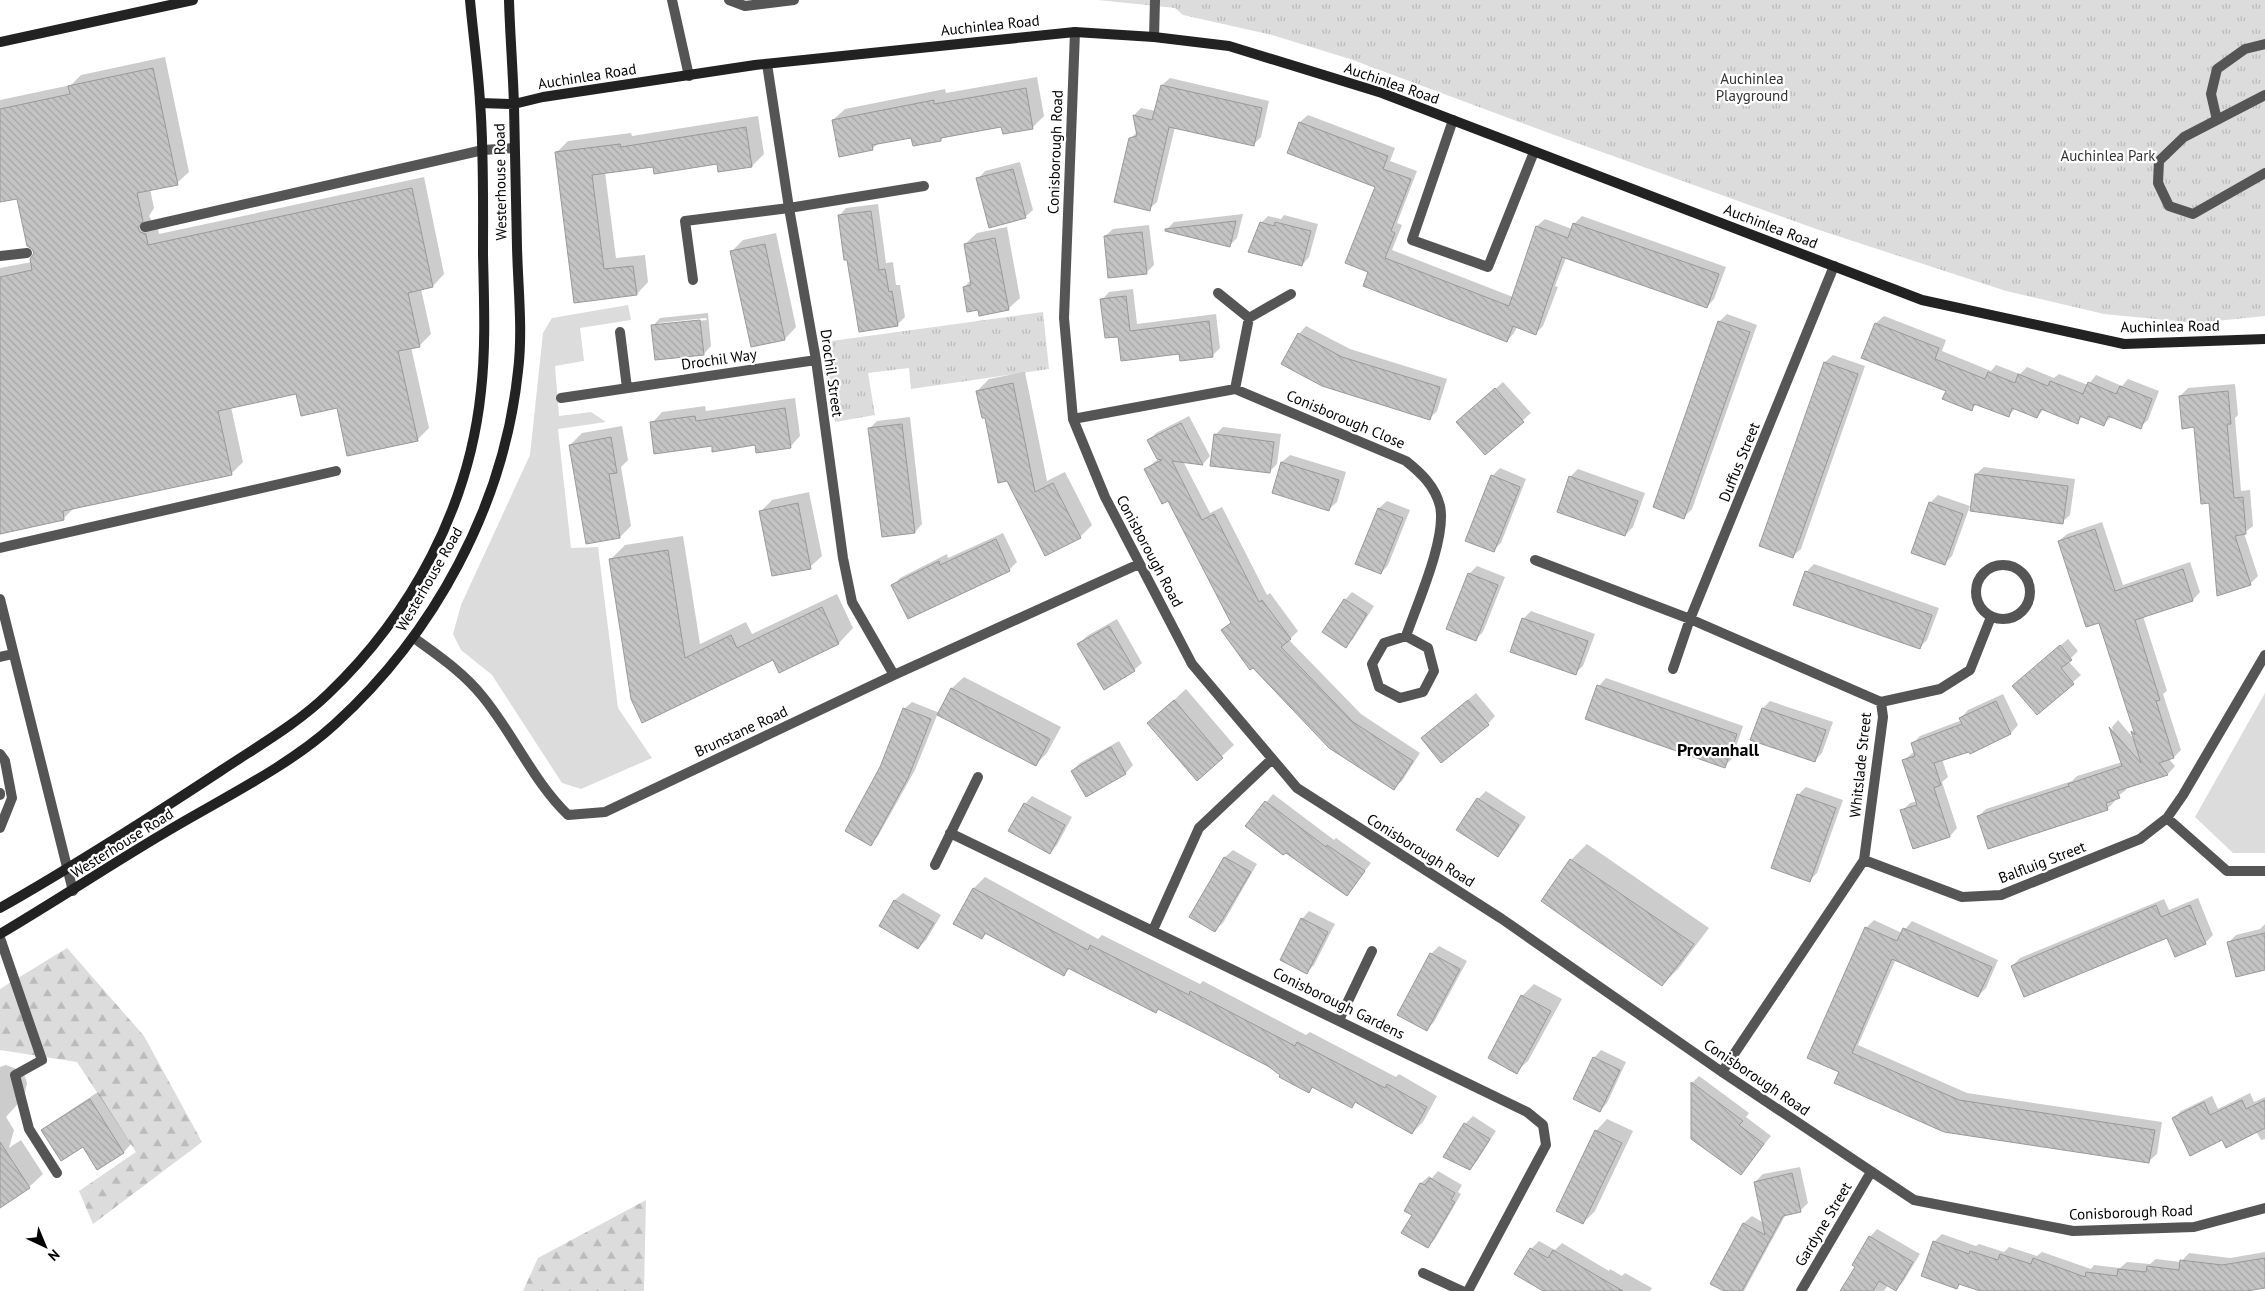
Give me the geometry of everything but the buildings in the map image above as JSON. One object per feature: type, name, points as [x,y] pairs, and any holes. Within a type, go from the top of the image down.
[{"type":"street","points":[[0,42],[156,4],[193,0]]},
{"type":"street","name":"Westerhouse Road","points":[[0,908],[66,870],[156,814],[280,732],[326,696],[351,671],[403,608],[445,530],[469,462],[481,393],[484,348],[482,150],[480,103],[470,0]]},
{"type":"street","name":"Westerhouse Road","points":[[0,934],[73,891],[163,834],[273,770],[332,727],[377,682],[414,638],[460,562],[485,507],[506,444],[518,372],[520,348],[514,104],[509,0]]},
{"type":"street","points":[[672,0],[689,76]]},
{"type":"street","points":[[729,0],[745,6],[794,0]]},
{"type":"street","points":[[1154,37],[1155,0]]},
{"type":"street","name":"Auchinlea Road","points":[[480,103],[514,104],[543,97],[767,64],[1075,32],[1154,37],[1228,46],[1382,92],[1922,300],[2124,344],[2265,338]]},
{"type":"street","name":"Conisborough Road","points":[[1075,32],[1064,318],[1073,419],[1105,497],[1192,664],[1297,788],[1502,919],[1722,1072],[1914,1200],[2073,1232],[2194,1227],[2265,1208]]},
{"type":"street","points":[[2216,120],[2211,94],[2217,69],[2245,48],[2265,44]]},
{"type":"street","name":"Drochil Street","points":[[767,64],[789,208],[816,360],[843,558],[852,602],[894,676]]},
{"type":"street","points":[[2264,174],[2193,214],[2168,206],[2158,182],[2159,161],[2184,137],[2265,95]]},
{"type":"street","points":[[1453,120],[1412,240],[1488,267],[1534,152]]},
{"type":"street","points":[[145,227],[482,150],[514,148]]},
{"type":"street","points":[[693,280],[685,222],[789,208],[924,186]]},
{"type":"street","points":[[0,256],[27,253]]},
{"type":"street","name":"Duffus Street","points":[[1673,670],[1690,619],[1834,266]]},
{"type":"street","points":[[1218,293],[1249,318]]},
{"type":"street","points":[[1073,419],[1235,389],[1249,318],[1291,294]]},
{"type":"street","points":[[620,332],[627,388]]},
{"type":"street","name":"Drochil Way","points":[[561,398],[816,360]]},
{"type":"street","name":"Conisborough Close","points":[[1235,389],[1406,461],[1427,479],[1440,506],[1439,540],[1406,636]]},
{"type":"street","points":[[0,548],[336,471]]},
{"type":"street","name":"Whitslade Street","points":[[1535,560],[1690,619],[1881,702],[1883,717],[1864,860],[1722,1072]]},
{"type":"street","name":"Brunstane Road","points":[[414,638],[459,672],[484,698],[545,790],[568,814],[605,812],[894,676],[1139,564]]},
{"type":"street","points":[[1998,565],[2014,567],[2022,572],[2028,580],[2030,589],[2025,607],[2019,614],[2010,618],[1991,617],[1984,612],[1976,597],[1978,580],[1989,568],[1998,565]]},
{"type":"street","points":[[0,599],[66,870],[73,891]]},
{"type":"street","points":[[1881,702],[1940,689],[1970,670],[1991,617]]},
{"type":"street","points":[[1406,636],[1428,648],[1434,671],[1423,692],[1400,698],[1379,687],[1372,664],[1384,643],[1406,636]]},
{"type":"street","points":[[0,657],[13,654]]},
{"type":"street","name":"Balfluig Street","points":[[1864,860],[1962,897],[2001,895],[2140,840],[2168,818],[2265,655]]},
{"type":"street","points":[[0,754],[5,761],[12,798],[0,828]]},
{"type":"street","points":[[1153,930],[1199,828],[1272,759]]},
{"type":"street","points":[[935,864],[978,777]]},
{"type":"street","points":[[2168,818],[2226,871],[2265,871]]},
{"type":"street","name":"Conisborough Gardens","points":[[950,833],[1527,1112],[1543,1125],[1546,1145],[1468,1291]]},
{"type":"street","points":[[0,938],[42,1060],[15,1075],[28,1129],[57,1173]]},
{"type":"street","points":[[1339,1020],[1372,951]]},
{"type":"street","name":"Gardyne Street","points":[[1800,1291],[1871,1172]]},
{"type":"street","points":[[1423,1273],[1462,1291]]},
{"type":"green space","name":"Auchinlea Park","points":[[1098,0],[2265,0],[2265,316],[2196,323],[2104,314],[2006,291],[1819,230],[1350,59],[1272,35],[1183,15],[1175,8]]},
{"type":"green space","points":[[628,305],[631,320],[580,328],[584,361],[555,366],[559,416],[591,412],[606,422],[558,429],[571,548],[598,547],[618,708],[652,758],[581,789],[562,783],[492,675],[461,650],[453,634],[461,605],[530,455],[543,333],[552,318]]},
{"type":"green space","points":[[1043,312],[1049,369],[911,389],[909,368],[868,373],[875,415],[835,422],[824,342]]},
{"type":"green space","points":[[2265,693],[2265,853],[2233,853],[2195,817]]},
{"type":"green space","points":[[67,948],[144,1036],[202,1142],[93,1224],[79,1191],[136,1152],[77,1062],[0,1050],[0,989]]},
{"type":"green space","points":[[646,1200],[644,1291],[523,1291],[538,1258]]},
{"type":"district","name":"Provanhall","points":[[1718,749]]},
{"type":"park label","name":"Auchinlea Playground","points":[[1752,86]]}]
